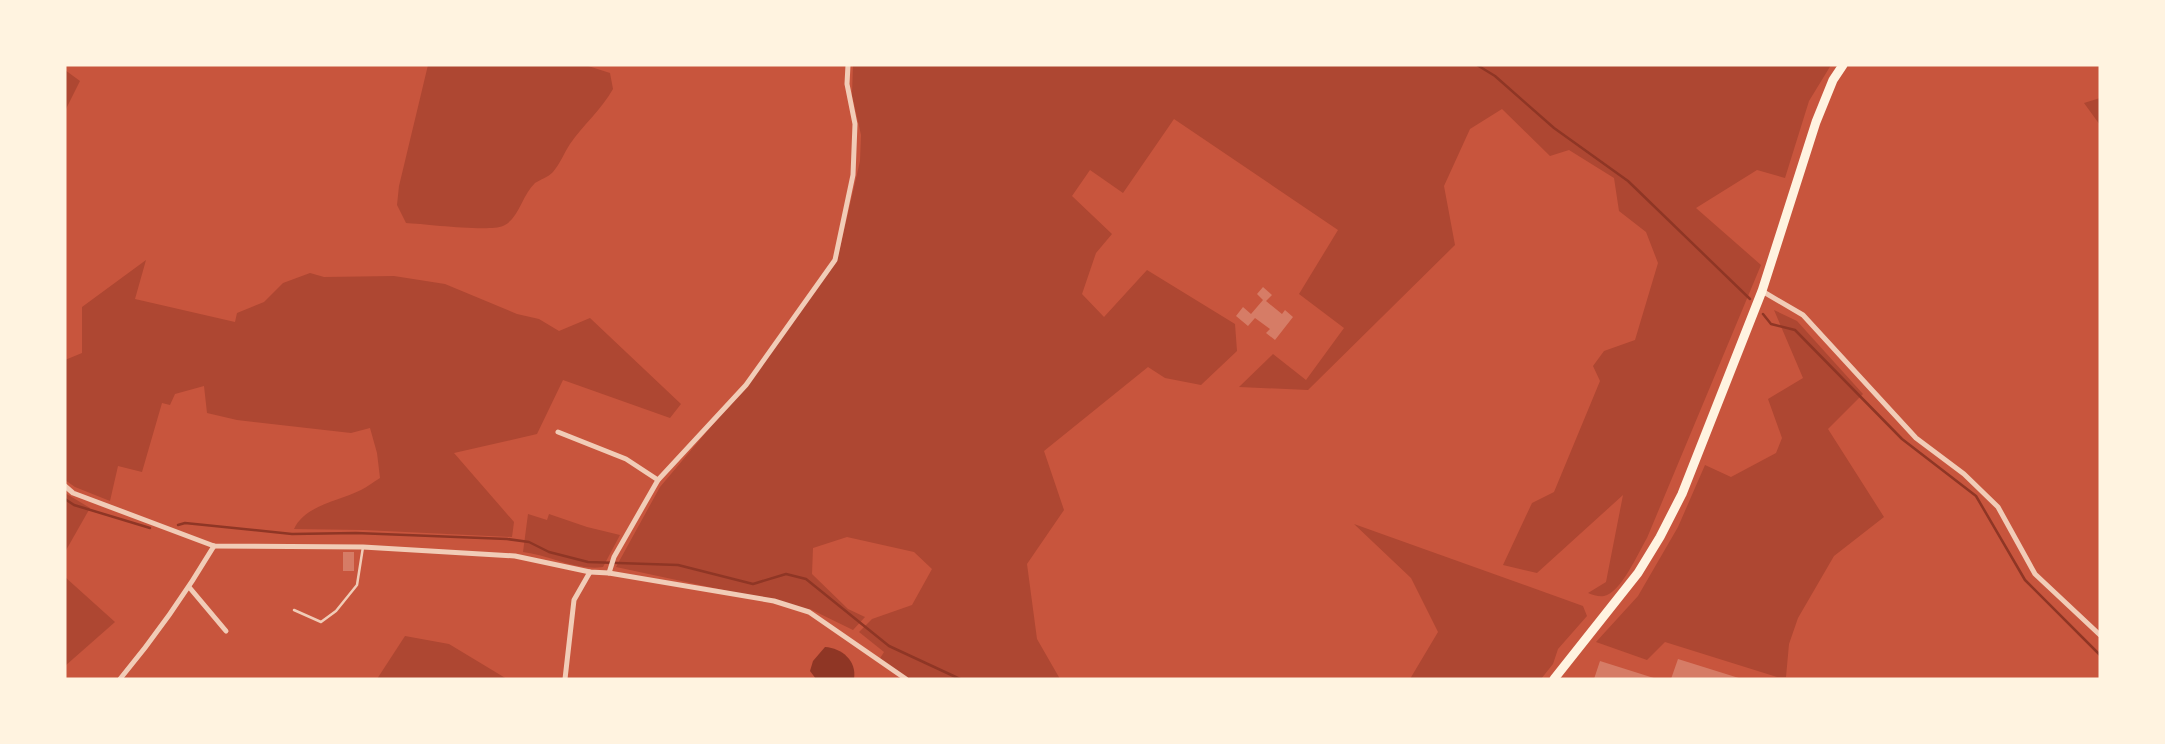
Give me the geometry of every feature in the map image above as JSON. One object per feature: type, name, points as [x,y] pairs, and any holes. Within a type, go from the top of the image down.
[{"type":"highway","points":[[1554,679],[1639,573],[1660,537],[1695,462],[1762,291],[1816,122],[1833,80],[1843,65]]},
{"type":"street","points":[[609,573],[614,557],[658,480],[746,385],[835,260],[853,175],[855,124],[847,85],[848,65]]},
{"type":"street","points":[[1762,291],[1803,315],[1916,438],[1964,474],[1998,507],[2035,573],[2100,635]]},
{"type":"street","points":[[558,432],[626,459],[658,480]]},
{"type":"street","points":[[65,486],[74,493],[214,546],[363,547],[515,556],[590,572],[774,601],[809,612],[906,679]]},
{"type":"street","points":[[120,679],[189,587],[214,546]]},
{"type":"street","points":[[565,679],[574,600],[590,572]]},
{"type":"street","points":[[189,587],[226,631]]},
{"type":"lane","points":[[293,610],[321,622],[336,611],[357,585],[363,547]]},
{"type":"shaded area","points":[[428,65],[585,65],[610,73],[613,89],[570,144],[555,169],[535,183],[508,223],[496,228],[485,228],[406,223],[397,205],[399,186]]},
{"type":"shaded area","points":[[853,65],[1831,65],[1809,101],[1785,178],[1757,170],[1696,208],[1761,265],[1647,538],[1623,580],[1617,588],[1604,596],[1588,593],[1606,582],[1623,495],[1537,573],[1503,565],[1532,503],[1554,492],[1600,381],[1593,366],[1604,351],[1635,340],[1658,263],[1646,232],[1619,211],[1614,178],[1569,150],[1550,156],[1502,109],[1470,129],[1444,186],[1455,245],[1308,390],[1239,387],[1273,354],[1306,380],[1344,328],[1299,294],[1338,230],[1174,119],[1123,193],[1090,170],[1072,196],[1112,234],[1096,253],[1082,294],[1104,317],[1147,270],[1235,324],[1237,351],[1201,385],[1165,378],[1148,367],[1044,451],[1064,510],[1027,564],[1037,639],[1060,679],[906,679],[879,660],[884,652],[859,632],[872,619],[912,605],[932,569],[914,552],[847,537],[813,548],[812,574],[848,609],[865,617],[853,630],[810,609],[809,612],[774,601],[616,567],[660,487],[746,385],[837,261],[860,161],[861,135],[852,95]]},
{"type":"shaded area","points":[[65,70],[80,81],[65,111]]},
{"type":"shaded area","points":[[2100,98],[2100,125],[2084,103]]},
{"type":"shaded area","points":[[146,260],[135,299],[235,322],[237,313],[264,302],[283,283],[310,273],[324,277],[394,276],[445,284],[517,314],[539,319],[559,331],[590,318],[681,404],[670,418],[563,380],[537,434],[454,453],[514,522],[512,537],[294,529],[306,514],[314,509],[361,490],[380,478],[370,428],[351,433],[237,420],[207,413],[204,386],[175,394],[170,405],[162,403],[142,472],[118,466],[110,501],[75,487],[65,480],[65,360],[82,353],[82,307]]},
{"type":"shaded area","points":[[1774,310],[1797,321],[1863,394],[1828,429],[1884,517],[1834,556],[1798,618],[1789,644],[1786,677],[1777,677],[1665,642],[1647,660],[1596,642],[1638,596],[1678,527],[1705,465],[1731,477],[1776,453],[1782,438],[1768,399],[1803,378]]},
{"type":"shaded area","points":[[65,493],[90,508],[65,552]]},
{"type":"shaded area","points":[[528,514],[547,520],[549,514],[620,535],[603,567],[573,565],[523,552]]},
{"type":"shaded area","points":[[1354,524],[1583,606],[1587,616],[1558,649],[1553,664],[1541,679],[1410,679],[1438,632],[1411,578]]},
{"type":"shaded area","points":[[65,577],[115,622],[65,666]]},
{"type":"shaded area","points":[[405,636],[449,644],[507,679],[377,679]]},
{"type":"shaded area","points":[[825,647],[837,650],[851,661],[854,679],[816,679],[810,671],[813,661]]},
{"type":"building","points":[[1263,287],[1272,295],[1266,301],[1282,314],[1285,310],[1293,317],[1275,340],[1266,333],[1270,329],[1255,318],[1248,326],[1236,316],[1243,307],[1251,314],[1263,300],[1257,294]]},
{"type":"building","points":[[343,552],[354,552],[354,571],[343,571]]},
{"type":"building","points":[[1678,659],[1742,679],[1671,679]]},
{"type":"building","points":[[1600,661],[1657,679],[1594,679]]},
{"type":"waterway","points":[[1477,65],[1495,76],[1554,128],[1628,181],[1750,299]]},
{"type":"waterway","points":[[1763,314],[1771,324],[1795,330],[1902,439],[1976,496],[2025,580],[2100,655]]},
{"type":"waterway","points":[[65,499],[74,505],[150,528]]},
{"type":"waterway","points":[[178,525],[185,523],[292,534],[356,533],[507,539],[529,542],[549,552],[588,562],[678,565],[753,584],[786,574],[806,579],[889,646],[960,679]]}]
